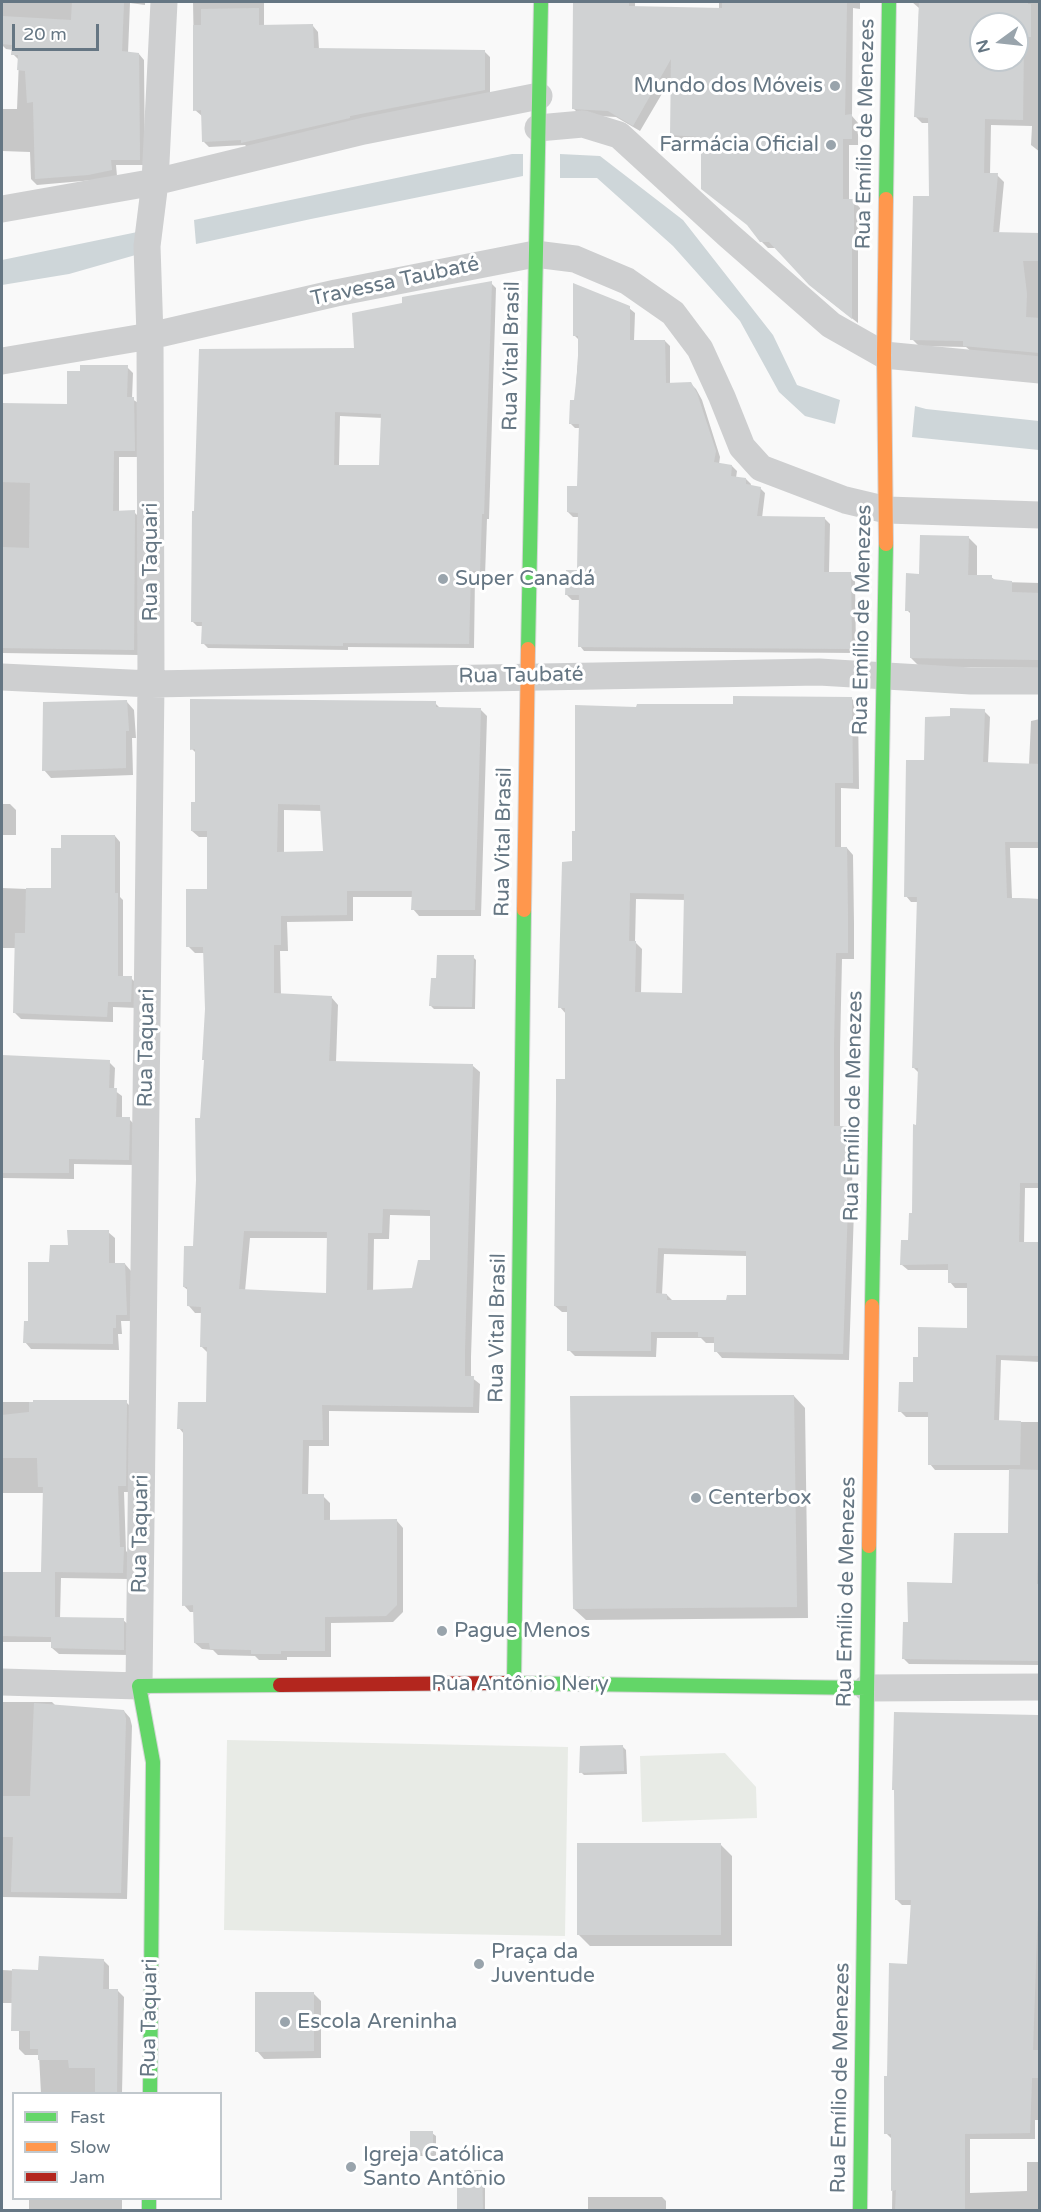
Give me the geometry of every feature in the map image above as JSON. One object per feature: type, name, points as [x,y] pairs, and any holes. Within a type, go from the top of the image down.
[{"type":"street","name":"Rua Taquari","points":[[150,2092],[153,1762],[139,1686],[151,684],[150,336],[147,246],[155,182],[164,2]]},
{"type":"street","name":"Rua Vital Brasil","points":[[514,1683],[527,676],[541,2]]},
{"type":"street","name":"Rua Emílio de Menezes","points":[[860,2211],[876,1014],[887,510],[884,355],[889,2]]},
{"type":"street","points":[[2,209],[155,182],[364,131],[539,96]]},
{"type":"street","points":[[538,128],[583,124],[619,135],[831,325],[884,355],[1040,370]]},
{"type":"street","name":"Travessa Taubaté","points":[[2,361],[150,336],[336,293],[535,254],[575,259],[627,281],[673,313],[700,349],[742,447],[761,468],[845,500],[887,510],[1040,515]]},
{"type":"street","name":"Rua Taubaté","points":[[2,677],[151,684],[819,672],[971,681],[1040,681]]},
{"type":"street","name":"Rua Antônio Nery","points":[[2,1682],[139,1686],[514,1683],[1040,1688]]},
{"type":"shaded area","points":[[512,154],[523,154],[523,176],[196,244],[194,220]]},
{"type":"shaded area","points":[[560,154],[600,156],[683,220],[773,335],[797,385],[840,400],[835,424],[805,416],[779,392],[740,321],[673,246],[597,178],[560,178]]},
{"type":"shaded area","points":[[147,230],[146,252],[69,274],[2,285],[2,260]]},
{"type":"shaded area","points":[[915,406],[1039,421],[1039,450],[912,437]]},
{"type":"shaded area","points":[[227,1740],[568,1747],[565,1936],[224,1930]]},
{"type":"shaded area","points":[[725,1753],[756,1787],[757,1818],[642,1822],[640,1756]]},
{"type":"building","points":[[72,2],[124,2],[122,51],[139,53],[140,160],[111,160],[112,170],[88,175],[35,179],[33,102],[27,103],[25,71],[17,70],[18,55],[11,55],[12,45],[2,44],[2,16],[71,20]]},
{"type":"building","points":[[573,2],[629,2],[629,6],[722,8],[722,2],[847,2],[845,115],[852,114],[852,139],[843,139],[843,199],[854,199],[852,319],[809,285],[769,242],[760,242],[747,225],[701,189],[701,137],[670,135],[671,59],[633,126],[608,111],[572,109]]},
{"type":"building","points":[[919,2],[1028,2],[1031,4],[1031,37],[1029,37],[1029,12],[969,12],[969,72],[1024,72],[1023,120],[985,119],[984,173],[998,173],[993,232],[1040,233],[1040,261],[1023,261],[1027,294],[1026,317],[1040,318],[1040,353],[963,346],[963,341],[910,340],[913,196],[929,196],[928,118],[914,117]]},
{"type":"building","points":[[259,8],[259,25],[313,24],[314,48],[485,50],[485,90],[350,116],[350,118],[241,143],[241,140],[202,142],[201,110],[193,111],[193,25],[201,25],[201,9]]},
{"type":"building","points":[[492,281],[484,514],[482,514],[480,571],[471,571],[469,644],[343,643],[343,646],[201,644],[202,622],[191,622],[192,511],[194,511],[199,349],[354,348],[352,313],[402,303],[402,297]],"holes":[[[335,412],[381,414],[379,465],[334,465]]]},
{"type":"building","points":[[573,283],[630,306],[630,340],[665,340],[666,383],[691,382],[697,393],[716,451],[714,462],[732,465],[731,476],[746,478],[746,484],[761,487],[757,516],[825,517],[824,572],[851,572],[852,649],[578,647],[579,595],[565,595],[566,570],[577,570],[578,513],[567,512],[567,486],[577,486],[579,424],[569,424],[570,400],[574,400],[578,364],[578,336],[573,336]]},
{"type":"building","points":[[80,365],[128,365],[127,397],[134,397],[135,451],[114,451],[113,511],[135,510],[134,650],[2,648],[2,547],[29,548],[30,483],[2,482],[2,403],[67,404],[67,371],[80,371]]},
{"type":"building","points":[[920,535],[969,536],[968,575],[992,575],[992,579],[1012,581],[1012,592],[1040,593],[1040,660],[910,658],[910,611],[905,611],[906,573],[919,574]]},
{"type":"building","points":[[733,696],[852,697],[853,783],[835,783],[835,847],[847,847],[848,916],[848,953],[836,953],[834,1042],[834,1126],[847,1126],[847,1188],[849,1188],[843,1354],[714,1352],[714,1337],[698,1337],[698,1332],[651,1332],[651,1351],[567,1351],[567,1306],[554,1306],[556,1079],[565,1079],[565,1008],[558,1008],[562,862],[572,861],[572,831],[575,831],[575,705],[636,707],[637,704],[733,704]],"holes":[[[630,893],[684,894],[682,993],[635,992],[636,941],[629,941]],[[658,1248],[746,1251],[746,1295],[727,1295],[726,1300],[667,1300],[667,1294],[656,1293]]]},
{"type":"building","points":[[190,699],[436,701],[436,707],[481,708],[475,910],[411,910],[412,891],[347,891],[347,915],[281,916],[281,945],[274,945],[274,993],[332,996],[329,1061],[473,1064],[465,1376],[474,1376],[473,1407],[322,1405],[323,1440],[303,1440],[302,1494],[324,1494],[324,1520],[397,1519],[397,1605],[386,1616],[325,1617],[325,1651],[251,1654],[251,1650],[210,1649],[209,1643],[194,1643],[193,1605],[182,1606],[183,1429],[177,1429],[178,1402],[206,1402],[207,1347],[200,1347],[201,1307],[187,1306],[187,1287],[183,1287],[184,1246],[193,1246],[196,1180],[195,1118],[200,1118],[205,1009],[203,947],[186,947],[186,889],[207,889],[207,831],[191,831],[191,802],[195,802],[195,749],[190,750]],"holes":[[[278,804],[320,805],[323,851],[277,852]],[[383,1209],[430,1210],[430,1260],[418,1260],[412,1288],[367,1290],[368,1233],[382,1233]],[[244,1231],[327,1232],[326,1293],[239,1289]]]},
{"type":"building","points":[[127,700],[129,731],[126,731],[126,768],[42,771],[43,702]]},
{"type":"building","points":[[950,708],[985,709],[983,762],[1040,764],[1040,842],[1005,842],[1007,898],[1039,899],[1040,1183],[1020,1183],[1019,1242],[1040,1242],[1040,1356],[996,1355],[994,1420],[1021,1421],[1020,1465],[928,1465],[928,1412],[898,1412],[899,1382],[913,1382],[913,1357],[918,1357],[918,1327],[967,1328],[967,1283],[948,1283],[948,1264],[900,1265],[901,1240],[908,1240],[909,1213],[912,1213],[913,1124],[916,1125],[918,1068],[912,1068],[917,897],[904,897],[906,760],[924,760],[925,717],[950,716]]},
{"type":"building","points":[[61,835],[115,835],[118,976],[132,976],[131,1002],[108,1002],[107,1017],[13,1013],[15,933],[25,933],[26,888],[51,888],[51,848],[61,848]]},
{"type":"building","points":[[437,955],[474,955],[472,1007],[429,1006],[431,978],[436,978]]},
{"type":"building","points":[[2,1055],[110,1060],[109,1088],[117,1088],[116,1117],[130,1117],[129,1160],[69,1159],[69,1173],[2,1173]]},
{"type":"building","points":[[67,1230],[109,1230],[109,1263],[125,1263],[127,1315],[116,1315],[113,1344],[23,1343],[24,1321],[28,1321],[28,1262],[49,1262],[50,1245],[68,1245]]},
{"type":"building","points":[[794,1395],[797,1607],[573,1609],[570,1396]]},
{"type":"building","points":[[33,1400],[127,1400],[126,1486],[118,1486],[120,1547],[124,1547],[123,1573],[55,1572],[55,1617],[124,1618],[124,1650],[51,1648],[51,1637],[2,1636],[2,1572],[41,1572],[43,1487],[38,1487],[37,1458],[2,1458],[2,1415],[29,1412],[29,1402]]},
{"type":"building","points":[[1009,1469],[1040,1470],[1037,1584],[1040,1584],[1040,1661],[902,1659],[903,1622],[908,1622],[907,1582],[952,1583],[954,1533],[1008,1533]]},
{"type":"building","points":[[34,1703],[124,1710],[126,1719],[121,1893],[11,1892],[13,1837],[2,1837],[2,1796],[30,1796]]},
{"type":"building","points":[[894,1712],[1038,1715],[1038,1906],[1033,2050],[1040,2050],[1040,2078],[1032,2078],[1030,2133],[965,2134],[965,2211],[895,2211],[896,2190],[891,2191],[891,2134],[884,2134],[889,1963],[907,1964],[911,1900],[895,1900],[894,1790],[892,1790]]},
{"type":"building","points":[[623,1745],[624,1771],[579,1773],[580,1746]]},
{"type":"building","points":[[577,1843],[721,1843],[721,1935],[577,1935]]},
{"type":"building","points":[[39,1956],[104,1959],[103,1989],[118,1989],[117,2092],[95,2092],[95,2068],[69,2068],[68,2060],[38,2060],[38,2049],[30,2049],[30,2031],[11,2031],[12,1969],[38,1970]]},
{"type":"building","name":"Escola Areninha","points":[[255,1992],[314,1992],[314,2051],[255,2052]]},
{"type":"building","points":[[410,2131],[433,2131],[433,2153],[410,2153]]},
{"type":"building","points":[[457,2170],[482,2170],[483,2211],[457,2211]]},
{"type":"traffic: fast","points":[[528,649],[541,2]]},
{"type":"traffic: fast","points":[[886,199],[889,2]]},
{"type":"traffic: fast","points":[[872,1306],[886,544]]},
{"type":"traffic: fast","points":[[514,1683],[524,910]]},
{"type":"traffic: fast","points":[[860,2210],[869,1546]]},
{"type":"traffic: fast","points":[[504,1683],[867,1688]]},
{"type":"traffic: fast","points":[[150,2092],[153,1762],[139,1686],[280,1685]]},
{"type":"traffic: fast","points":[[149,2200],[149,2210]]},
{"type":"traffic: slow","points":[[886,199],[884,355],[886,544]]},
{"type":"traffic: slow","points":[[524,910],[528,649]]},
{"type":"traffic: slow","points":[[869,1546],[872,1306]]},
{"type":"traffic: jam","points":[[280,1685],[504,1683]]},
{"type":"place","name":"Mundo dos Móveis","points":[[835,86]]},
{"type":"place","name":"Farmácia Oficial","points":[[831,145]]},
{"type":"place","name":"Super Canadá","points":[[443,579]]},
{"type":"place","name":"Centerbox","points":[[696,1498]]},
{"type":"place","name":"Pague Menos","points":[[442,1631]]},
{"type":"place","name":"Praça da Juventude","points":[[479,1964]]},
{"type":"place","name":"Escola Areninha","points":[[285,2022]]},
{"type":"place","name":"Igreja Católica Santo Antônio","points":[[351,2167]]}]
